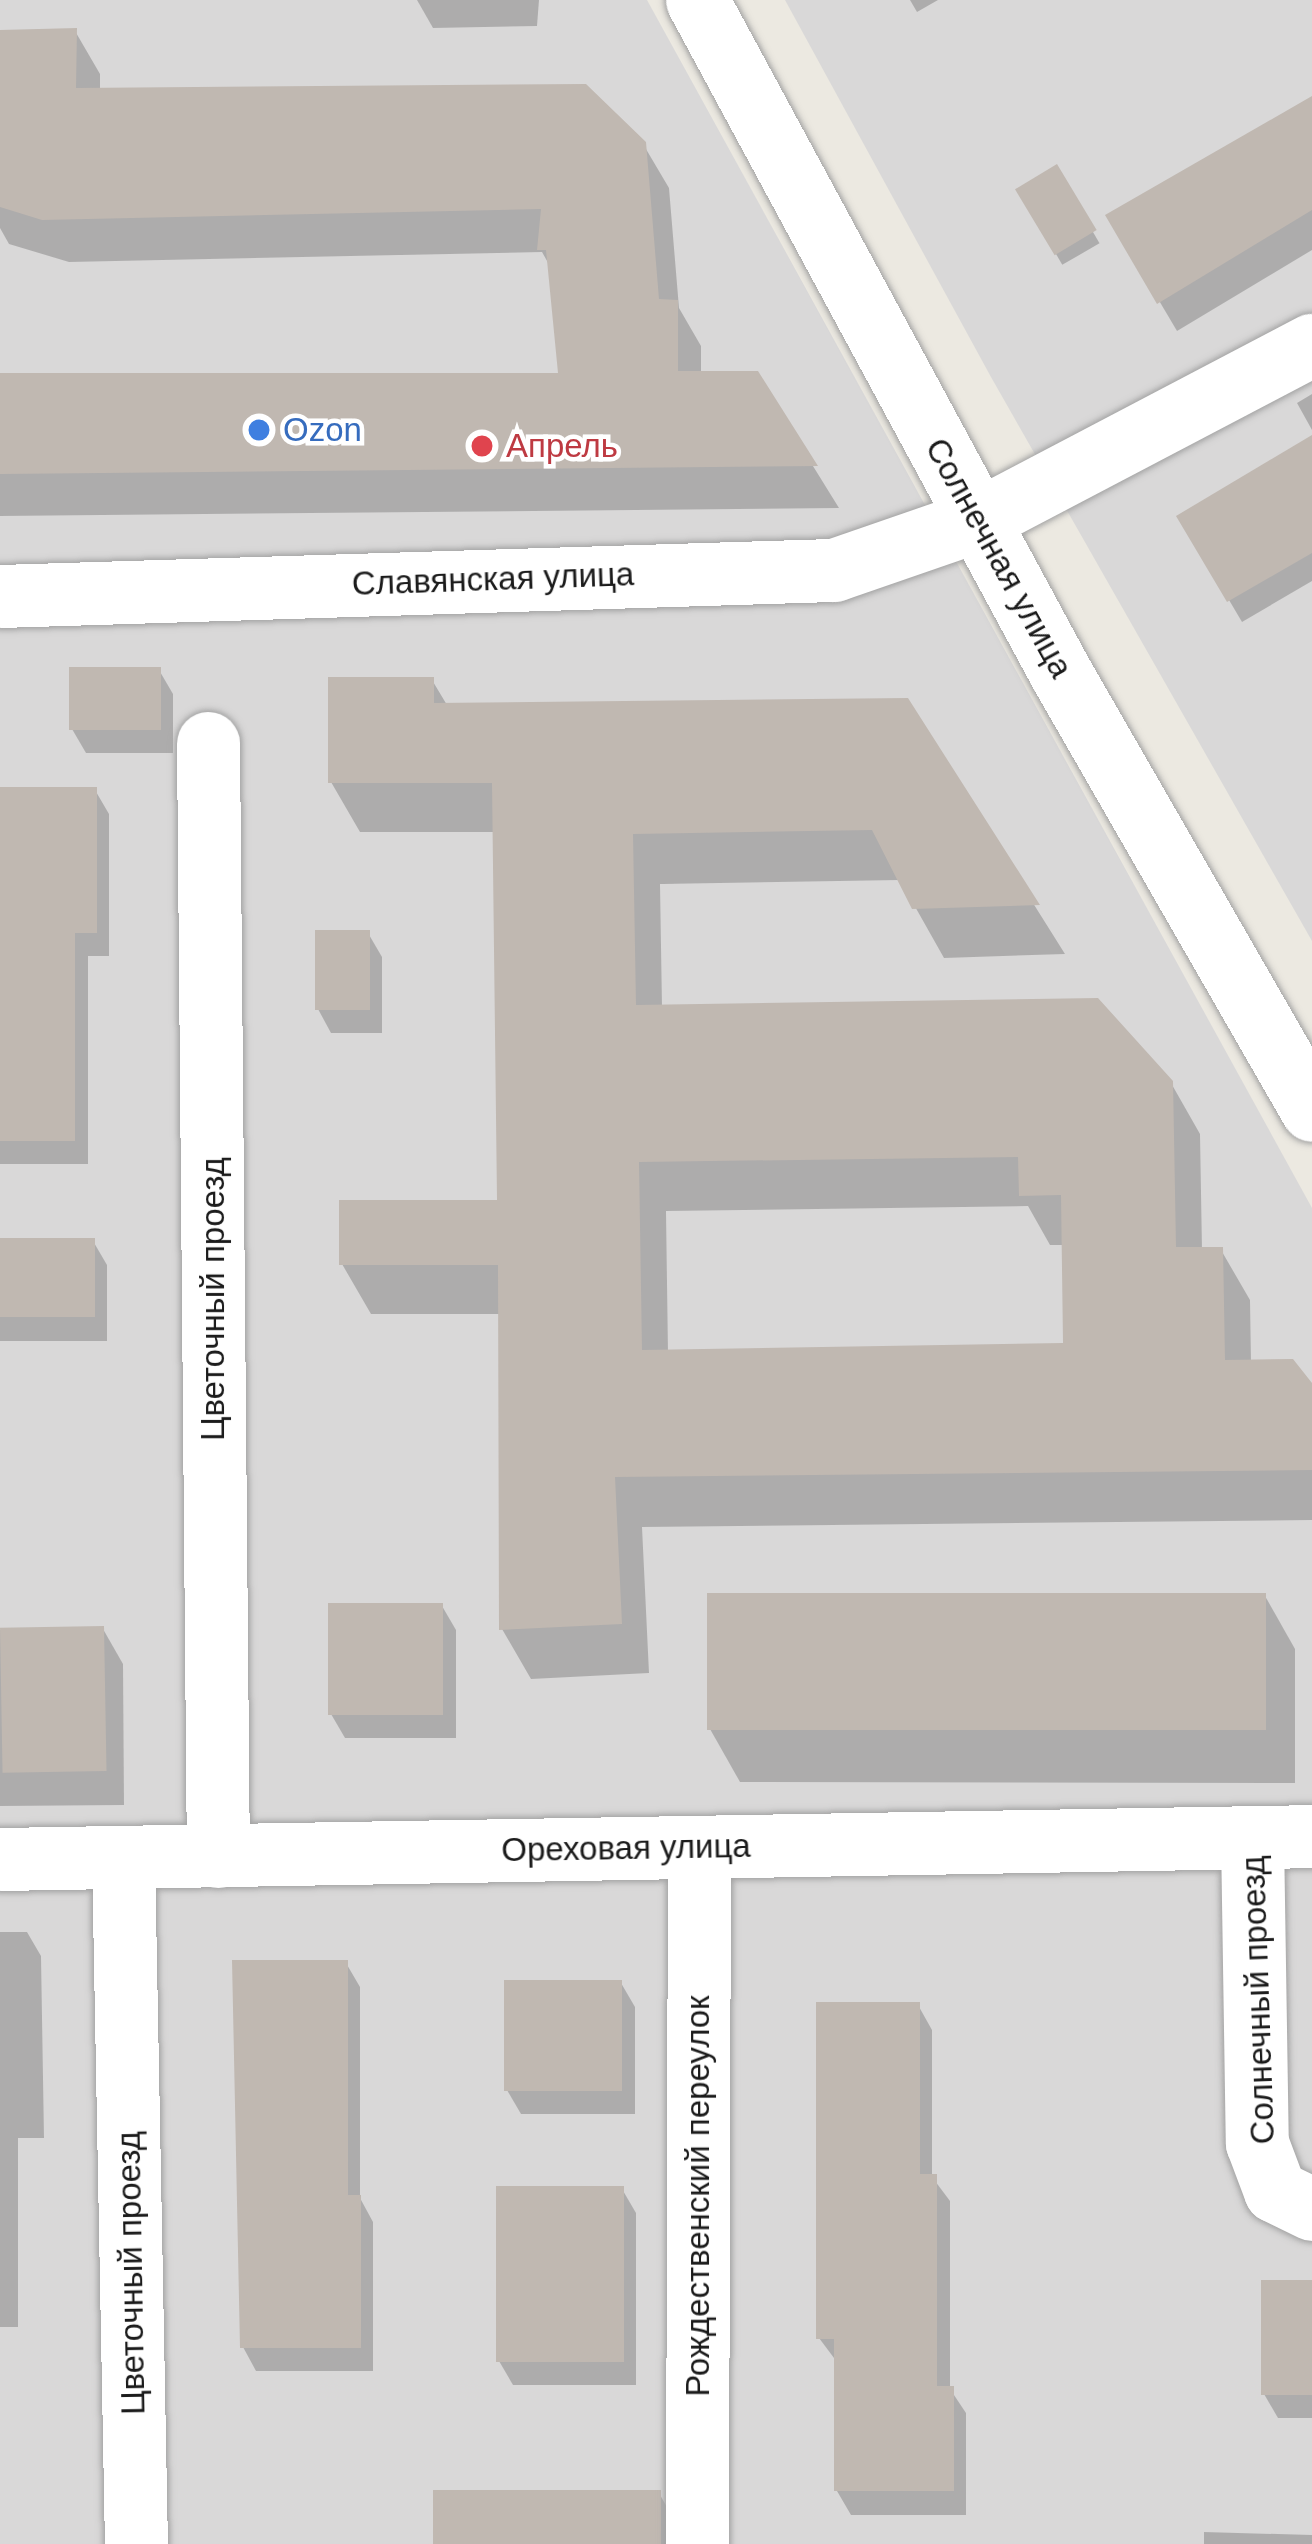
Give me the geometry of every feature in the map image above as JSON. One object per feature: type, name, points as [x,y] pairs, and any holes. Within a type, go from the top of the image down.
[{"type":"street","name":"Солнечная улица","points":[[697,0],[978,520],[1312,1110]]},
{"type":"street","name":"Славянская улица","points":[[0,596],[834,569],[978,520],[1312,345]]},
{"type":"street","name":"Цветочный проезд","points":[[208,743],[218,1856]]},
{"type":"street","name":"Ореховая улица","points":[[0,1859],[1282,1837]]},
{"type":"street","name":"Солнечный проезд","points":[[1282,1837],[1257,2143],[1275,2191],[1312,2209]]},
{"type":"street","name":"Рождественский переулок","points":[[698,2544],[699,1847]]},
{"type":"street","name":"Цветочный проезд","points":[[123,1857],[136,2544]]},
{"type":"shaded area","points":[[0,0],[647,0],[1312,1208],[1312,2544],[0,2544]]},
{"type":"shaded area","points":[[785,0],[1312,0],[1312,941],[991,377]]},
{"type":"building","points":[[77,28],[76,88],[586,84],[646,142],[659,299],[678,300],[678,371],[758,371],[818,466],[0,474],[0,373],[558,373],[546,250],[537,250],[541,209],[42,220],[0,207],[0,30]]},
{"type":"building","points":[[1312,96],[1312,210],[1157,304],[1105,215]]},
{"type":"building","points":[[1057,164],[1097,230],[1055,255],[1015,189]]},
{"type":"building","points":[[1312,435],[1312,553],[1227,602],[1176,516]]},
{"type":"building","points":[[69,667],[161,667],[161,730],[69,730]]},
{"type":"building","points":[[328,677],[434,677],[434,703],[908,698],[1040,905],[912,909],[872,830],[633,834],[636,1005],[1098,998],[1173,1081],[1176,1247],[1223,1247],[1225,1360],[1293,1359],[1312,1383],[1312,1470],[615,1477],[622,1624],[499,1630],[498,1265],[339,1265],[339,1200],[497,1200],[492,783],[328,783]],"holes":[[[1018,1157],[1019,1196],[1061,1195],[1063,1343],[642,1350],[639,1162]]]},
{"type":"building","points":[[0,787],[97,787],[97,933],[75,933],[75,1141],[0,1141]]},
{"type":"building","points":[[315,930],[370,930],[370,1010],[315,1010]]},
{"type":"building","points":[[0,1238],[95,1238],[95,1317],[0,1317]]},
{"type":"building","points":[[707,1593],[1266,1593],[1266,1730],[707,1730]]},
{"type":"building","points":[[328,1603],[443,1603],[443,1715],[328,1715]]},
{"type":"building","points":[[104,1626],[107,1771],[3,1773],[0,1628]]},
{"type":"building","points":[[232,1960],[348,1960],[348,2195],[361,2195],[361,2348],[240,2348]]},
{"type":"building","points":[[504,1980],[622,1980],[622,2091],[504,2091]]},
{"type":"building","points":[[816,2002],[920,2002],[920,2174],[937,2174],[937,2386],[954,2386],[954,2491],[834,2491],[834,2339],[816,2339]]},
{"type":"building","points":[[496,2186],[624,2186],[624,2362],[496,2362]]},
{"type":"building","points":[[1261,2280],[1312,2280],[1312,2395],[1261,2395]]},
{"type":"building","points":[[433,2490],[661,2490],[661,2544],[433,2544]]},
{"type":"place","name":"Ozon","points":[[259,430]]},
{"type":"place","name":"Апрель","points":[[482,446]]}]
